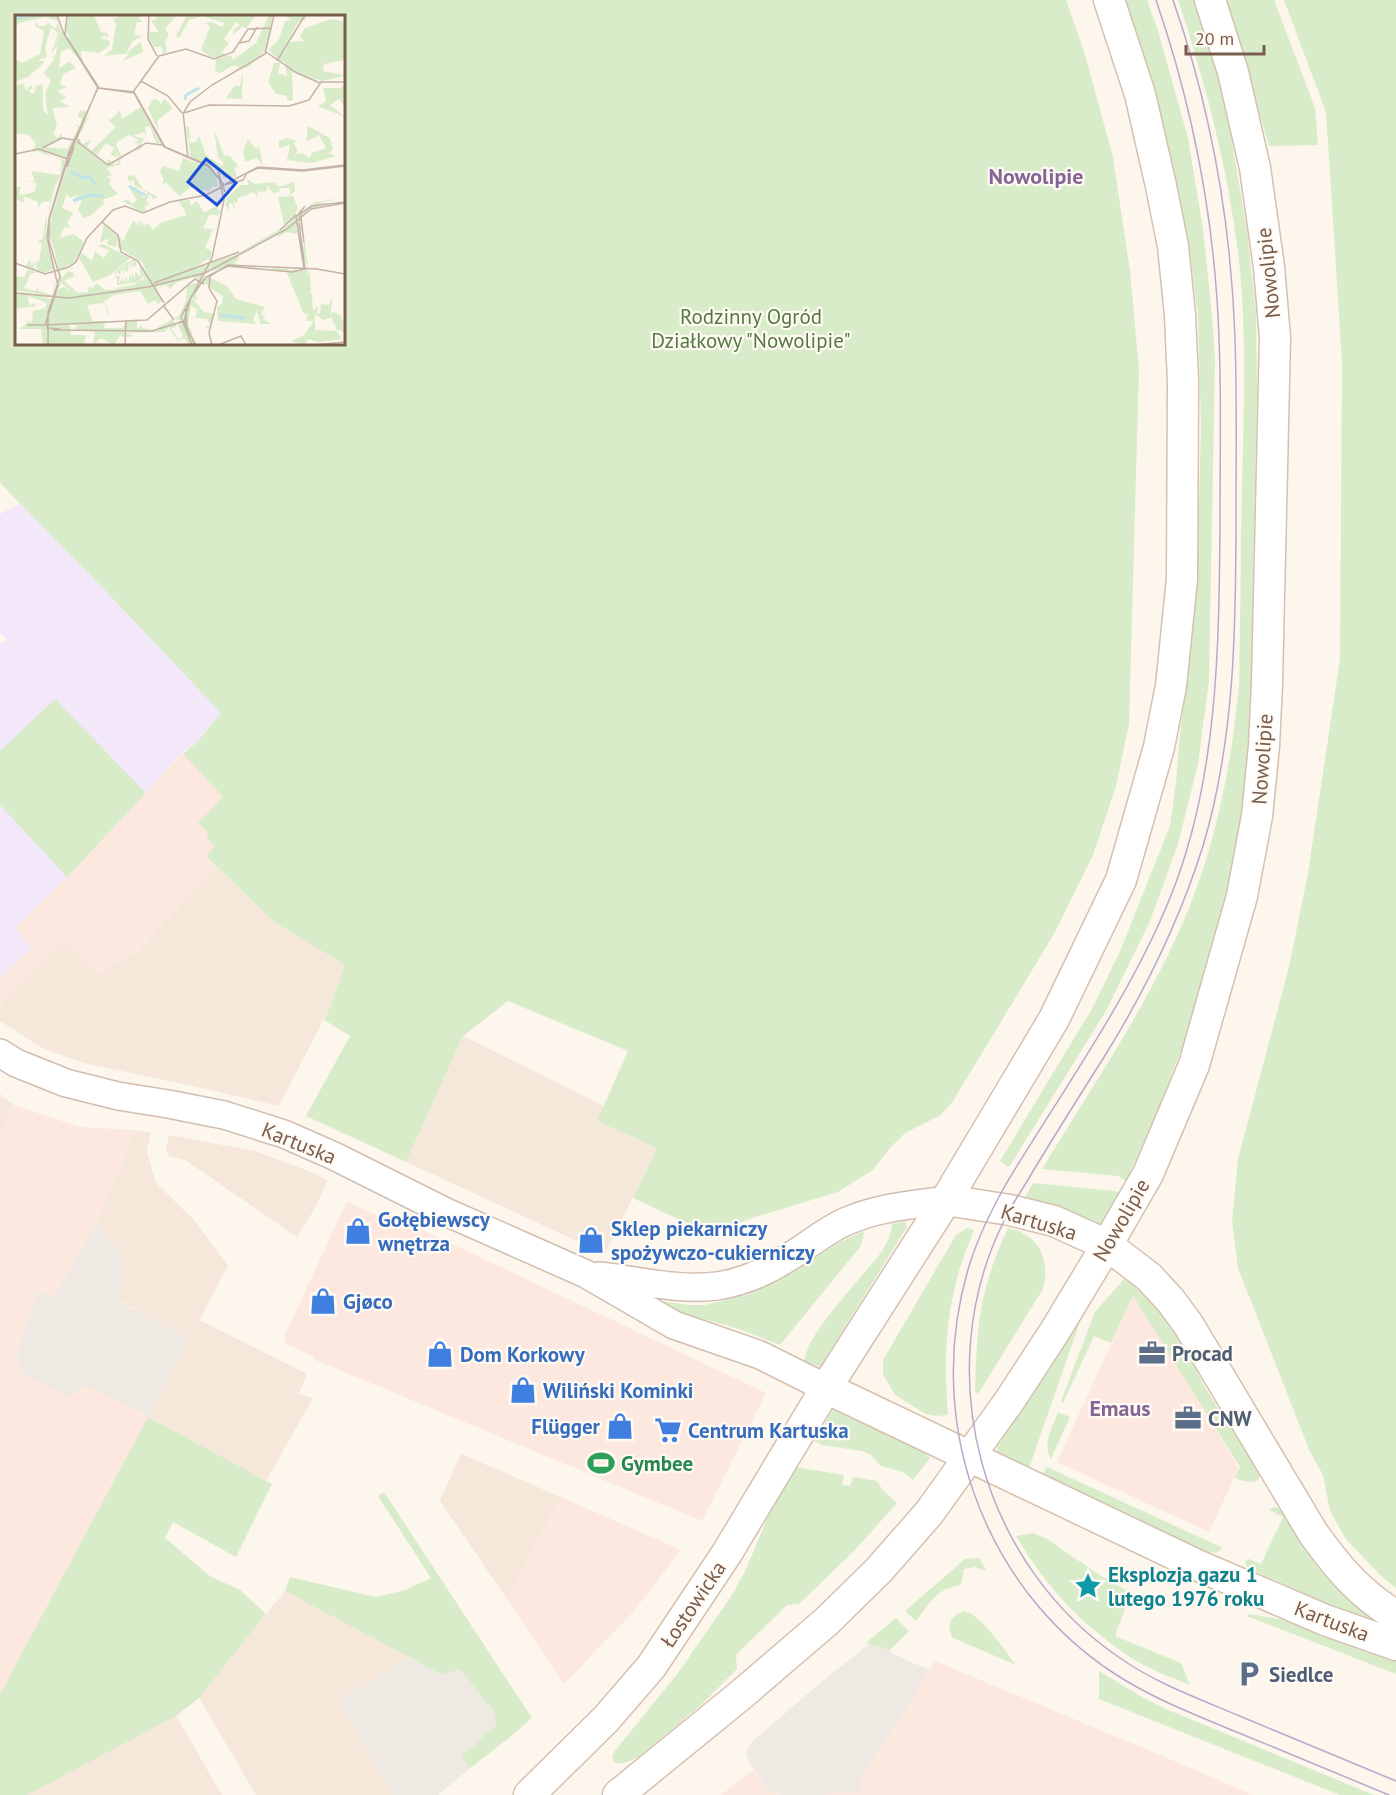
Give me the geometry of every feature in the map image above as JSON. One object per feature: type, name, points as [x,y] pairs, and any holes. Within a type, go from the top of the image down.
[{"type":"main road","points":[[826,1388],[946,1200],[1054,1019],[1121,880],[1159,747],[1171,686],[1182,579],[1183,382],[1179,304],[1173,246],[1140,94],[1109,0]]},
{"type":"main road","name":"Nowolipie","points":[[970,1456],[1055,1331],[1148,1174],[1194,1065],[1242,896],[1257,816],[1264,746],[1275,338],[1269,267],[1255,168],[1233,72],[1210,0]]},
{"type":"main road","name":"Kartuska","points":[[946,1200],[1010,1210],[1054,1221],[1107,1245],[1149,1277],[1171,1301],[1208,1357],[1313,1533],[1333,1562],[1356,1587],[1396,1616]]},
{"type":"main road","name":"Kartuska","points":[[826,1388],[1197,1565],[1325,1620],[1396,1645]]},
{"type":"main road","name":"Łostowicka","points":[[529,1795],[606,1719],[651,1667],[727,1552],[826,1388]]},
{"type":"main road","points":[[618,1795],[742,1694],[834,1614],[886,1562],[929,1513],[970,1456]]},
{"type":"street","name":"Kartuska","points":[[0,1053],[16,1063],[66,1083],[118,1096],[224,1116],[284,1134],[334,1156],[446,1212],[586,1274],[674,1325],[760,1355],[826,1388]]},
{"type":"street","name":"Kartuska","points":[[586,1274],[688,1286],[716,1286],[759,1274],[847,1221],[883,1209],[946,1200]]},
{"type":"shaded area","points":[[19,503],[221,713],[198,741],[182,753],[67,877],[15,928],[32,947],[0,978],[0,643],[7,640],[0,633],[0,514]]},
{"type":"shaded area","points":[[183,753],[223,797],[206,837],[216,846],[206,856],[216,866],[138,951],[98,974],[61,940],[0,1006],[0,978],[32,948],[15,929]]},
{"type":"shaded area","points":[[216,866],[274,922],[345,965],[330,1007],[279,1106],[84,1063],[42,1048],[0,1021],[0,1006],[61,939],[98,974],[138,951]]},
{"type":"shaded area","points":[[463,1036],[604,1106],[597,1121],[657,1148],[605,1254],[406,1162]]},
{"type":"shaded area","points":[[0,1094],[14,1105],[0,1134]]},
{"type":"shaded area","points":[[14,1105],[80,1127],[135,1130],[97,1223],[53,1299],[39,1290],[17,1353],[18,1365],[86,1385],[149,1416],[0,1694],[0,1134]]},
{"type":"shaded area","points":[[135,1130],[151,1132],[147,1151],[156,1183],[194,1220],[228,1266],[199,1320],[307,1374],[299,1394],[313,1398],[266,1481],[148,1417],[188,1339],[116,1299],[97,1223]]},
{"type":"shaded area","points":[[169,1135],[255,1151],[328,1180],[314,1210],[297,1237],[185,1160],[168,1156],[166,1150]]},
{"type":"shaded area","name":"Centrum Kartuska","points":[[347,1201],[384,1219],[387,1213],[766,1393],[702,1521],[313,1359],[314,1357],[286,1344],[284,1337]]},
{"type":"shaded area","points":[[97,1223],[121,1252],[125,1282],[116,1300],[188,1339],[149,1416],[86,1385],[68,1397],[24,1375],[18,1365],[17,1353],[39,1290],[53,1298]]},
{"type":"shaded area","points":[[1133,1296],[1239,1468],[1209,1532],[1057,1462]]},
{"type":"shaded area","points":[[461,1454],[561,1497],[507,1599],[440,1501]]},
{"type":"shaded area","points":[[561,1497],[681,1550],[634,1611],[564,1684],[507,1599]]},
{"type":"shaded area","points":[[285,1591],[411,1657],[338,1700],[393,1795],[256,1795],[199,1698]]},
{"type":"shaded area","points":[[869,1644],[881,1647],[927,1668],[927,1673],[859,1781],[863,1790],[822,1795],[782,1795],[767,1790],[746,1756],[747,1749],[753,1741],[813,1689]]},
{"type":"shaded area","points":[[411,1657],[443,1675],[460,1669],[494,1712],[496,1725],[461,1757],[470,1768],[438,1795],[393,1795],[338,1700]]},
{"type":"shaded area","points":[[935,1661],[1253,1795],[822,1795],[863,1789],[859,1781],[910,1703],[927,1673],[927,1668],[930,1670]]},
{"type":"shaded area","points":[[176,1716],[222,1795],[27,1795],[38,1788]]},
{"type":"shaded area","points":[[753,1770],[767,1790],[782,1795],[721,1795]]},
{"type":"green space","name":"Rodzinny Ogród Działkowy \"Nowolipie\"","points":[[0,0],[1066,0],[1084,51],[1113,157],[1130,271],[1139,369],[1129,724],[1116,786],[1093,855],[1054,934],[953,1101],[941,1115],[905,1133],[873,1170],[838,1192],[752,1218],[710,1234],[633,1198],[657,1148],[597,1121],[628,1051],[508,1001],[463,1036],[406,1162],[306,1116],[350,1036],[324,1020],[345,965],[274,922],[206,856],[215,846],[206,837],[209,833],[198,823],[223,797],[183,754],[198,741],[221,713],[0,483]]},
{"type":"green space","points":[[1126,0],[1147,0],[1158,31],[1188,138],[1203,229],[1215,359],[1209,680],[1198,764],[1178,844],[1150,921],[1106,1011],[1009,1167],[1000,1161],[1093,1007],[1121,949],[1170,826],[1191,645],[1201,425],[1198,317],[1189,242],[1173,164],[1155,89]]},
{"type":"green space","points":[[1178,0],[1194,0],[1217,74],[1230,131],[1247,230],[1256,312],[1257,392],[1250,732],[1243,806],[1228,894],[1190,1028],[1126,1181],[1118,1176],[1042,1169],[1144,1001],[1163,966],[1194,895],[1211,844],[1223,792],[1233,740],[1239,680],[1244,369],[1240,273],[1221,154],[1212,115]]},
{"type":"green space","points":[[1227,0],[1274,0],[1315,108],[1318,145],[1269,146]]},
{"type":"green space","points":[[1284,0],[1396,0],[1396,1588],[1381,1576],[1346,1539],[1330,1511],[1323,1475],[1310,1452],[1238,1268],[1232,1222],[1238,1159],[1289,967],[1308,873],[1340,659],[1342,361],[1326,112]]},
{"type":"green space","points":[[55,699],[146,793],[67,877],[0,805],[0,751]]},
{"type":"green space","points":[[1033,1183],[1120,1193],[1102,1225],[1095,1227],[1061,1208],[1025,1197]]},
{"type":"green space","points":[[905,1221],[907,1227],[820,1367],[804,1361],[813,1338],[822,1325],[882,1251],[890,1236],[892,1224]]},
{"type":"green space","points":[[967,1228],[974,1230],[963,1258],[951,1303],[947,1335],[948,1415],[926,1414],[895,1395],[883,1374],[883,1360],[956,1235]]},
{"type":"green space","points":[[1008,1228],[1019,1231],[1035,1242],[1044,1259],[1045,1278],[1043,1289],[978,1394],[975,1391],[981,1307],[992,1267]]},
{"type":"green space","points":[[864,1231],[860,1247],[780,1345],[739,1329],[685,1314],[660,1303],[661,1301],[705,1305],[747,1295],[779,1281],[838,1243]]},
{"type":"green space","points":[[1124,1279],[1140,1291],[1165,1316],[1214,1401],[1257,1465],[1260,1476],[1255,1481],[1235,1478],[1240,1467],[1133,1296],[1111,1343],[1094,1336],[1063,1403],[1061,1401],[1095,1312]]},
{"type":"green space","points":[[1081,1319],[1029,1468],[998,1452],[997,1448]]},
{"type":"green space","points":[[833,1410],[924,1452],[930,1458],[913,1480],[903,1472],[881,1466],[871,1455],[862,1451],[822,1445],[814,1441]]},
{"type":"green space","points":[[1058,1412],[1070,1417],[1051,1459],[1047,1447]]},
{"type":"green space","points":[[148,1417],[272,1484],[236,1557],[173,1522],[165,1538],[210,1576],[240,1590],[266,1614],[199,1698],[176,1716],[27,1795],[0,1795],[0,1694]]},
{"type":"green space","points":[[796,1467],[844,1475],[842,1485],[850,1486],[853,1477],[877,1481],[897,1503],[854,1551],[799,1604],[787,1605],[736,1655],[737,1669],[702,1704],[640,1756],[624,1763],[614,1762],[612,1757],[614,1752],[678,1673],[734,1592],[771,1509]]},
{"type":"green space","points":[[1047,1467],[1223,1548],[1216,1553],[1201,1550],[1042,1475]]},
{"type":"green space","points":[[384,1492],[532,1718],[470,1768],[461,1757],[496,1725],[494,1712],[460,1669],[443,1675],[285,1591],[290,1577],[375,1597],[403,1591],[431,1578],[378,1496]]},
{"type":"green space","points":[[1273,1507],[1278,1508],[1284,1514],[1317,1566],[1329,1580],[1384,1630],[1248,1568],[1245,1563],[1249,1559],[1261,1564],[1283,1517],[1269,1510]]},
{"type":"green space","points":[[1033,1533],[1047,1539],[1101,1576],[1131,1593],[1115,1636],[1181,1663],[1190,1685],[1133,1659],[1094,1630],[1068,1606],[1036,1567],[1016,1536]]},
{"type":"green space","points":[[979,1558],[987,1571],[975,1567],[964,1569],[961,1585],[940,1593],[916,1621],[905,1611],[965,1559]]},
{"type":"green space","points":[[964,1611],[985,1626],[1016,1665],[953,1638],[950,1629],[951,1622]]},
{"type":"green space","points":[[1249,1614],[1302,1623],[1396,1657],[1396,1674],[1247,1616]]},
{"type":"green space","points":[[896,1618],[909,1631],[889,1651],[867,1642]]},
{"type":"green space","points":[[1099,1671],[1166,1709],[1374,1795],[1340,1795],[1099,1699]]},
{"type":"tram line","points":[[1156,0],[1168,36],[1196,147],[1209,223],[1217,299],[1220,355],[1219,618],[1213,713],[1207,760],[1186,853],[1170,898],[1153,935],[1094,1044],[1006,1184],[986,1222],[970,1263],[957,1321],[953,1379],[959,1437],[974,1493],[997,1546],[1029,1594],[1068,1637],[1115,1674],[1158,1698],[1389,1795]]},
{"type":"tram line","points":[[1173,0],[1198,83],[1217,167],[1233,295],[1236,404],[1235,598],[1228,724],[1214,806],[1194,873],[1173,927],[1121,1029],[1015,1200],[1003,1223],[981,1281],[971,1341],[971,1402],[982,1462],[1002,1519],[1033,1572],[1072,1619],[1120,1658],[1164,1683],[1396,1781]]},
{"type":"place","name":"Gołębiewscy wnętrza","points":[[358,1231]]},
{"type":"place","name":"Sklep piekarniczy spożywczo-cukierniczy","points":[[591,1240]]},
{"type":"place","name":"Gjøco","points":[[323,1301]]},
{"type":"place","name":"Procad","points":[[1152,1353]]},
{"type":"place","name":"Dom Korkowy","points":[[440,1354]]},
{"type":"place","name":"Wiliński Kominki","points":[[523,1390]]},
{"type":"place","name":"CNW","points":[[1188,1418]]},
{"type":"place","name":"Flügger","points":[[620,1426]]},
{"type":"place","name":"Centrum Kartuska","points":[[668,1430]]},
{"type":"place","name":"Gymbee","points":[[601,1463]]},
{"type":"place","name":"Eksplozja gazu 1 lutego 1976 roku","points":[[1088,1586]]},
{"type":"place","name":"Siedlce","points":[[1249,1674]]},
{"type":"district","name":"Nowolipie","points":[[1036,176]]},
{"type":"district","name":"Emaus","points":[[1120,1408]]}]
